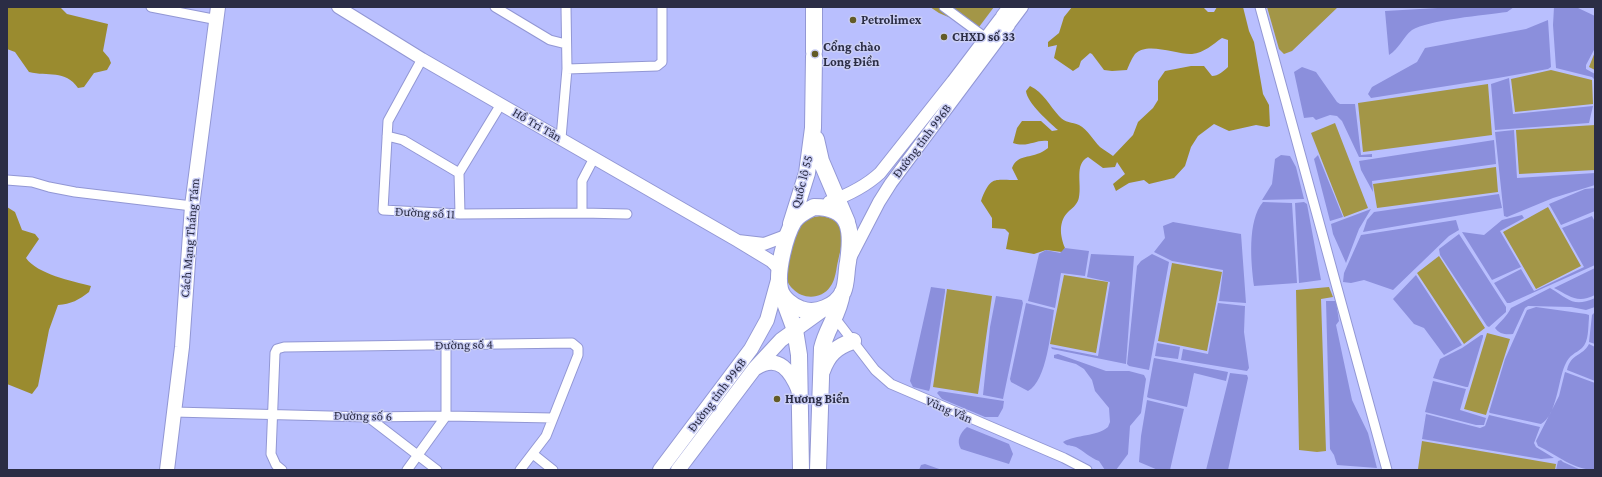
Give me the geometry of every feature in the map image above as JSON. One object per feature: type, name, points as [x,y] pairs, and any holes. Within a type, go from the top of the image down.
[{"type":"highway","name":"Quốc lộ 55","points":[[788,235],[807,173],[813,128],[814,7]]},
{"type":"highway","name":"Quốc lộ 55","points":[[813,128],[821,161],[849,227]]},
{"type":"highway","points":[[800,470],[800,355],[795,330],[780,290],[780,270],[788,235],[798,217],[814,207],[829,208],[838,212],[849,227],[851,236],[842,293],[830,313],[822,348],[819,380],[818,470]]},
{"type":"highway","points":[[780,290],[786,299],[794,306],[803,310],[830,313]]},
{"type":"highway","points":[[819,380],[826,361],[831,353],[837,348],[853,341]]},
{"type":"main road","name":"Hồ Tri Tân","points":[[338,7],[422,59],[738,240],[771,261],[780,270]]},
{"type":"main road","name":"Đường tỉnh 996B","points":[[814,207],[838,199],[868,184],[880,173],[986,38],[1006,18],[1022,7]]},
{"type":"main road","name":"Cách Mạng Tháng Tám","points":[[167,470],[182,347],[192,206],[218,14]]},
{"type":"main road","name":"Đường tỉnh 996B","points":[[847,264],[873,212],[891,183],[1006,18]]},
{"type":"main road","points":[[738,240],[764,244],[788,235]]},
{"type":"main road","name":"Đường tỉnh 996B","points":[[660,470],[751,349],[768,320],[775,296],[780,270]]},
{"type":"main road","name":"Đường tỉnh 996B","points":[[678,470],[755,368],[781,340],[795,330],[830,313]]},
{"type":"main road","points":[[755,368],[767,363],[779,364],[786,368],[793,376],[800,392]]},
{"type":"street","points":[[151,7],[218,14]]},
{"type":"street","points":[[495,7],[550,40],[566,44]]},
{"type":"street","points":[[561,138],[567,69],[566,7]]},
{"type":"street","points":[[567,69],[657,66],[662,62],[662,7]]},
{"type":"street","points":[[944,7],[986,38]]},
{"type":"street","points":[[1260,7],[1387,470]]},
{"type":"street","name":"Đường số 11","points":[[422,59],[388,121],[383,210],[460,214],[582,212],[627,214]]},
{"type":"street","points":[[460,214],[459,173],[501,104]]},
{"type":"street","points":[[387,136],[403,140],[459,173]]},
{"type":"street","points":[[582,212],[582,181],[594,158]]},
{"type":"street","points":[[7,180],[32,182],[75,192],[192,206]]},
{"type":"street","name":"Vũng Vằn","points":[[830,313],[875,370],[891,384],[1064,458],[1087,470]]},
{"type":"street","name":"Đường số 4","points":[[273,414],[275,353],[277,349],[284,347],[446,346],[572,343],[578,348],[578,355],[546,436],[520,470]]},
{"type":"street","points":[[407,470],[446,416],[446,346]]},
{"type":"street","name":"Đường số 6","points":[[174,412],[368,417],[446,416],[553,418]]},
{"type":"street","points":[[273,414],[271,454],[276,465],[282,470]]},
{"type":"street","points":[[368,417],[436,470]]},
{"type":"street","points":[[533,454],[553,470]]},
{"type":"shaded area","points":[[7,7],[60,7],[67,14],[108,24],[103,51],[111,63],[107,70],[94,73],[84,87],[78,88],[68,78],[62,76],[29,72],[15,52],[7,49]]},
{"type":"shaded area","points":[[930,7],[994,7],[979,27],[958,11],[953,19]]},
{"type":"shaded area","points":[[1072,7],[1203,7],[1208,12],[1214,12],[1217,7],[1243,7],[1249,31],[1254,42],[1263,94],[1269,105],[1270,126],[1267,127],[1256,125],[1229,131],[1214,124],[1198,136],[1191,147],[1185,166],[1174,178],[1149,184],[1144,180],[1129,183],[1116,191],[1113,184],[1125,174],[1117,162],[1115,167],[1103,168],[1088,157],[1081,164],[1079,175],[1080,192],[1078,201],[1063,219],[1061,234],[1065,248],[1062,252],[1046,250],[1034,254],[1006,249],[1009,233],[1005,229],[992,228],[992,218],[981,201],[991,183],[999,180],[1018,180],[1012,168],[1016,161],[1040,153],[1048,148],[1048,141],[1040,141],[1023,145],[1013,143],[1017,128],[1022,121],[1041,121],[1052,131],[1058,130],[1030,101],[1026,91],[1030,86],[1043,96],[1061,118],[1082,127],[1100,147],[1113,156],[1133,135],[1138,122],[1153,108],[1158,100],[1158,81],[1165,71],[1191,66],[1204,66],[1212,76],[1214,76],[1223,72],[1228,67],[1228,40],[1222,38],[1204,50],[1192,54],[1155,49],[1140,50],[1135,54],[1127,70],[1104,70],[1090,53],[1081,61],[1079,67],[1073,71],[1054,58],[1057,45],[1048,47],[1048,42],[1059,33],[1064,17]]},
{"type":"shaded area","points":[[1267,7],[1338,7],[1292,51],[1284,54],[1279,49]]},
{"type":"shaded area","points":[[1595,52],[1595,70],[1589,67]]},
{"type":"shaded area","points":[[1551,70],[1592,80],[1593,104],[1515,112],[1511,79]]},
{"type":"shaded area","points":[[1488,84],[1492,135],[1363,152],[1358,103]]},
{"type":"shaded area","points":[[1335,123],[1368,208],[1344,217],[1311,133]]},
{"type":"shaded area","points":[[1595,125],[1595,170],[1519,174],[1516,130]]},
{"type":"shaded area","points":[[1496,167],[1498,192],[1377,208],[1373,184]]},
{"type":"shaded area","points":[[7,207],[15,212],[22,230],[35,234],[39,239],[26,258],[31,264],[46,273],[91,286],[89,292],[78,299],[71,303],[58,305],[49,330],[38,386],[32,394],[7,384]]},
{"type":"shaded area","points":[[1548,207],[1581,266],[1536,289],[1503,232]]},
{"type":"shaded area","points":[[820,216],[835,221],[839,226],[842,239],[835,277],[832,284],[827,291],[812,297],[797,293],[789,285],[786,274],[794,240],[800,226],[803,222],[813,217]]},
{"type":"shaded area","points":[[1439,256],[1485,328],[1464,344],[1417,273]]},
{"type":"shaded area","points":[[1172,263],[1222,272],[1207,351],[1158,341]]},
{"type":"shaded area","points":[[1064,275],[1108,282],[1096,353],[1050,344]]},
{"type":"shaded area","points":[[1329,287],[1333,297],[1321,299],[1326,451],[1317,452],[1299,450],[1296,290]]},
{"type":"shaded area","points":[[947,289],[992,296],[978,394],[933,387]]},
{"type":"shaded area","points":[[1487,333],[1510,339],[1486,415],[1464,409]]},
{"type":"shaded area","points":[[1422,441],[1556,464],[1555,470],[1418,469]]},
{"type":"water","points":[[1455,7],[1514,7],[1507,12],[1457,18],[1420,26],[1412,30],[1396,50],[1389,55],[1385,11]]},
{"type":"water","points":[[1554,7],[1576,7],[1595,16],[1595,48],[1586,65],[1586,69],[1595,74],[1595,80],[1592,77],[1556,68],[1553,25]]},
{"type":"water","points":[[1548,20],[1551,67],[1548,69],[1371,98],[1368,94],[1372,87],[1417,62],[1425,48],[1526,29]]},
{"type":"water","points":[[1302,67],[1316,72],[1337,102],[1340,104],[1355,104],[1361,155],[1372,154],[1372,157],[1359,157],[1342,121],[1337,116],[1330,115],[1316,120],[1313,117],[1304,118],[1294,72]]},
{"type":"water","points":[[1509,78],[1513,114],[1593,106],[1589,123],[1495,130],[1491,84]]},
{"type":"water","points":[[1514,130],[1517,178],[1595,173],[1595,185],[1553,198],[1507,217],[1504,216],[1495,132]]},
{"type":"water","points":[[1494,140],[1496,164],[1372,181],[1373,192],[1361,170],[1359,161]]},
{"type":"water","points":[[1281,155],[1290,156],[1296,167],[1304,199],[1262,200],[1272,184],[1275,159]]},
{"type":"water","points":[[1318,155],[1343,217],[1330,221],[1314,159]]},
{"type":"water","points":[[1595,188],[1595,211],[1561,225],[1549,204],[1585,189]]},
{"type":"water","points":[[1499,194],[1502,208],[1363,232],[1367,220],[1374,212]]},
{"type":"water","points":[[1263,202],[1292,203],[1297,283],[1254,286],[1251,254],[1252,231],[1254,220]]},
{"type":"water","points":[[1304,202],[1307,204],[1321,280],[1299,283],[1295,203]]},
{"type":"water","points":[[1371,209],[1359,229],[1346,263],[1333,234],[1331,224]]},
{"type":"water","points":[[1522,215],[1524,218],[1500,231],[1521,267],[1492,280],[1462,232],[1484,235],[1502,220]]},
{"type":"water","points":[[1592,216],[1595,222],[1595,265],[1507,303],[1494,283],[1521,269],[1534,291],[1584,267],[1562,228]]},
{"type":"water","points":[[1456,220],[1459,230],[1449,236],[1393,290],[1364,280],[1351,283],[1343,282],[1344,273],[1361,235]]},
{"type":"water","points":[[1173,222],[1241,234],[1246,303],[1219,301],[1223,270],[1172,261],[1154,252],[1165,238],[1163,226]]},
{"type":"water","points":[[1459,234],[1506,307],[1506,312],[1489,327],[1440,255],[1439,249]]},
{"type":"water","points":[[1065,248],[1089,251],[1085,276],[1061,273],[1055,308],[1028,301],[1039,254],[1046,250],[1060,253]]},
{"type":"water","points":[[1091,254],[1134,256],[1126,364],[1052,349],[1051,347],[1098,356],[1110,282],[1087,277]]},
{"type":"water","points":[[1152,254],[1169,262],[1149,370],[1129,366],[1127,364],[1137,266],[1141,261]]},
{"type":"water","points":[[1595,268],[1595,295],[1589,298],[1574,298],[1554,288]]},
{"type":"water","points":[[1416,275],[1462,345],[1444,355],[1424,328],[1414,324],[1393,299]]},
{"type":"water","points":[[931,287],[945,289],[945,292],[929,391],[913,387],[910,381]]},
{"type":"water","points":[[1550,288],[1571,301],[1581,302],[1595,298],[1595,307],[1586,310],[1571,307],[1528,306],[1525,308],[1513,334],[1503,334],[1495,328],[1511,308]]},
{"type":"water","points":[[996,296],[1022,300],[1023,303],[1003,399],[983,395],[990,327]]},
{"type":"water","points":[[1326,301],[1336,301],[1339,321],[1336,325],[1352,400],[1368,433],[1377,468],[1337,465],[1334,455],[1330,449]]},
{"type":"water","points":[[1026,303],[1054,310],[1044,366],[1040,377],[1028,391],[1011,382],[1010,379]]},
{"type":"water","points":[[1218,303],[1245,306],[1244,332],[1249,368],[1247,371],[1181,360],[1183,349],[1208,354]]},
{"type":"water","points":[[1536,307],[1589,315],[1586,342],[1582,348],[1567,361],[1551,413],[1541,424],[1489,412],[1505,359],[1527,310]]},
{"type":"water","points":[[1595,312],[1595,344],[1589,342],[1592,315]]},
{"type":"water","points":[[1483,335],[1483,337],[1468,387],[1433,378],[1440,359],[1462,348]]},
{"type":"water","points":[[1157,343],[1180,347],[1178,359],[1155,356]]},
{"type":"water","points":[[1589,344],[1595,347],[1595,381],[1567,370],[1571,361]]},
{"type":"water","points":[[1058,354],[1106,371],[1129,371],[1144,375],[1146,379],[1141,413],[1130,426],[1128,454],[1116,470],[1105,470],[1099,461],[1076,447],[1063,442],[1068,439],[1103,430],[1108,427],[1110,422],[1109,408],[1095,391],[1092,380],[1084,369],[1076,364],[1054,358],[1054,355]]},
{"type":"water","points":[[1154,358],[1228,372],[1226,381],[1194,373],[1187,407],[1149,398],[1147,397]]},
{"type":"water","points":[[1565,372],[1595,383],[1595,470],[1580,468],[1573,465],[1538,446],[1536,441],[1559,396]]},
{"type":"water","points":[[1230,373],[1247,375],[1248,378],[1228,470],[1206,470]]},
{"type":"water","points":[[1433,381],[1466,389],[1460,410],[1486,418],[1484,425],[1476,425],[1425,412]]},
{"type":"water","points":[[939,391],[1004,401],[1003,408],[998,417],[985,417],[942,399],[937,393]]},
{"type":"water","points":[[1147,400],[1184,409],[1170,470],[1158,470],[1139,462],[1141,436]]},
{"type":"water","points":[[1426,414],[1480,428],[1485,426],[1489,415],[1540,427],[1534,443],[1536,447],[1554,458],[1541,459],[1422,439]]},
{"type":"water","points":[[967,427],[1009,444],[1013,454],[1009,464],[961,449],[959,440],[962,432]]},
{"type":"water","points":[[1561,460],[1581,470],[1556,470],[1558,461]]},
{"type":"water","points":[[925,464],[942,470],[919,470],[921,465]]},
{"type":"place","name":"Petrolimex","points":[[853,20]]},
{"type":"place","name":"CHXD số 33","points":[[944,37]]},
{"type":"place","name":"Cổng chào Long Điền","points":[[815,54]]},
{"type":"place","name":"Hương Biển","points":[[777,399]]}]
